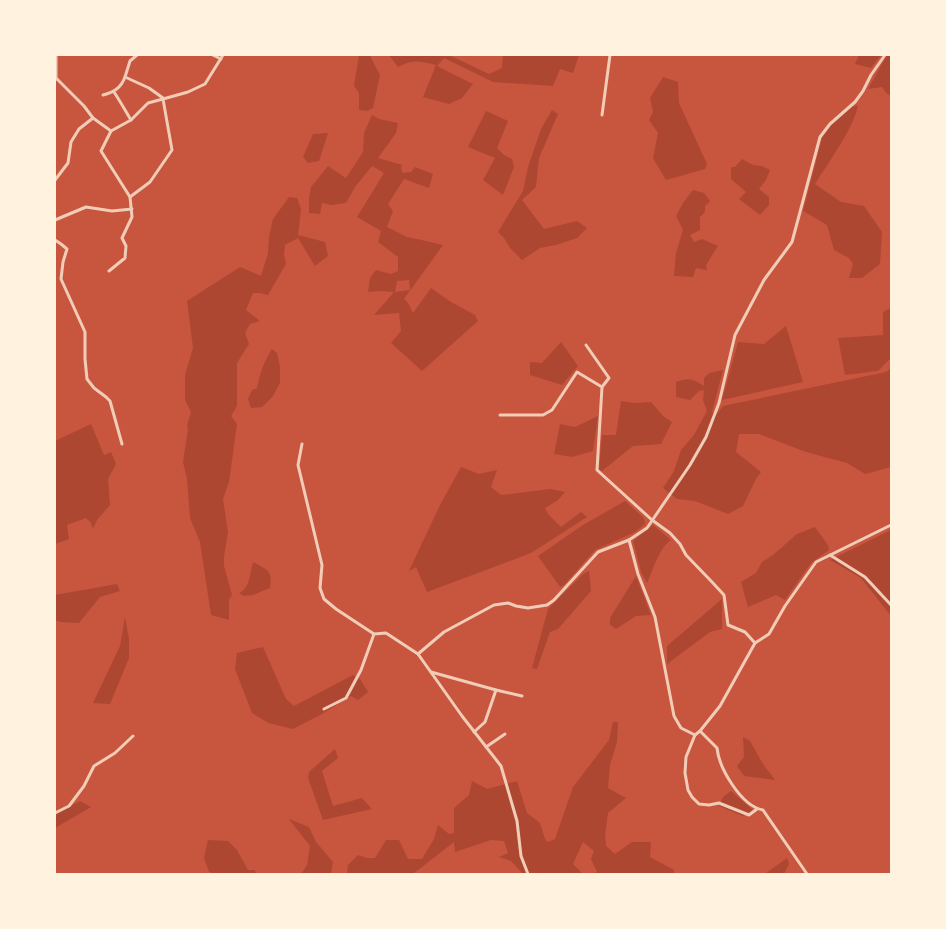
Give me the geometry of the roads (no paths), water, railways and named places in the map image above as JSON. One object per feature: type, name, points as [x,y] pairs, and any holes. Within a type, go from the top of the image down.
[{"type":"street","points":[[56,55],[56,79],[84,106],[93,118],[111,131]]},
{"type":"street","points":[[103,95],[114,92],[122,84],[130,61],[137,55]]},
{"type":"street","points":[[214,55],[221,59]]},
{"type":"street","points":[[108,271],[125,258],[126,246],[122,238],[132,217],[130,197],[101,151],[111,131],[130,120],[148,104],[188,92],[205,84],[223,55]]},
{"type":"street","points":[[602,115],[610,55]]},
{"type":"street","points":[[418,654],[444,632],[494,605],[508,603],[528,608],[547,605],[554,600],[598,552],[629,540],[647,528],[690,465],[706,437],[718,403],[735,335],[764,280],[792,242],[820,137],[830,124],[855,102],[885,55]]},
{"type":"street","points":[[125,77],[149,88],[163,99],[172,150],[150,182],[130,197]]},
{"type":"street","points":[[114,92],[130,120]]},
{"type":"street","points":[[55,180],[68,163],[71,142],[79,130],[93,118]]},
{"type":"street","points":[[55,220],[86,207],[112,211],[132,209]]},
{"type":"street","points":[[55,240],[66,249],[61,279],[85,332],[87,379],[94,388],[110,401],[122,444]]},
{"type":"street","points":[[586,345],[609,378],[602,387],[597,470],[680,544],[686,555],[724,595],[728,625],[745,632],[755,644]]},
{"type":"street","points":[[500,415],[543,415],[552,410],[577,372],[602,387]]},
{"type":"street","points":[[302,444],[298,465],[322,565],[320,588],[324,599],[374,634],[386,633],[418,654],[500,766],[517,821],[521,856],[528,874]]},
{"type":"street","points":[[757,809],[749,816],[719,803],[700,804],[692,797],[688,790],[685,773],[686,757],[695,735],[720,706],[755,644],[769,634],[785,606],[816,562],[891,525]]},
{"type":"street","points":[[629,540],[638,574],[655,617],[674,716],[681,728],[695,735]]},
{"type":"street","points":[[829,555],[865,578],[891,605]]},
{"type":"street","points":[[324,709],[346,698],[360,670],[374,634]]},
{"type":"street","points":[[431,672],[522,696]]},
{"type":"street","points":[[474,732],[485,722],[496,690]]},
{"type":"street","points":[[700,731],[717,748],[718,757],[731,784],[740,795],[757,809],[762,810],[807,874]]},
{"type":"street","points":[[486,747],[505,734]]},
{"type":"street","points":[[55,813],[69,806],[84,786],[94,766],[115,753],[133,736]]}]
